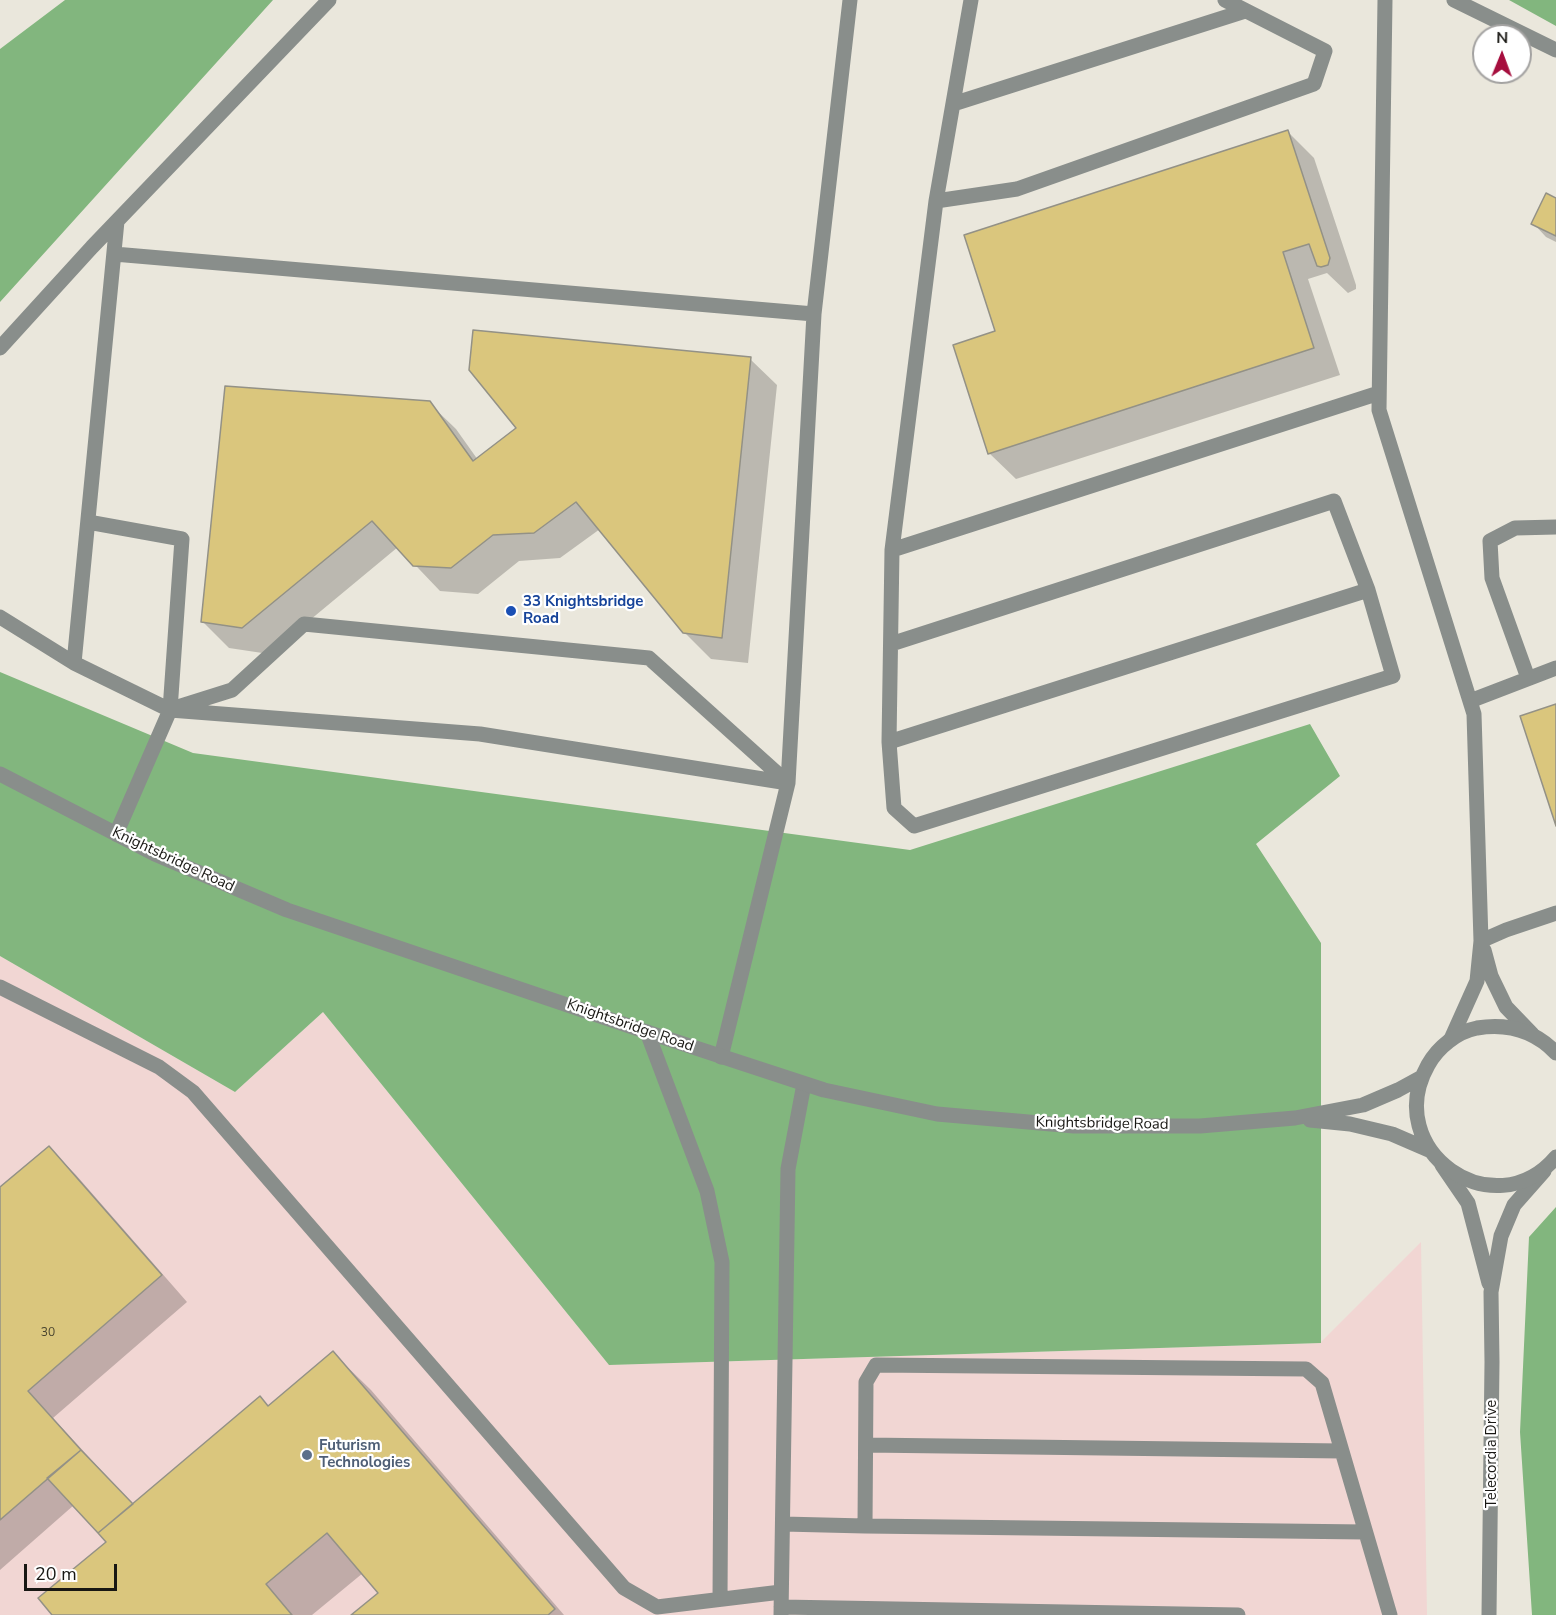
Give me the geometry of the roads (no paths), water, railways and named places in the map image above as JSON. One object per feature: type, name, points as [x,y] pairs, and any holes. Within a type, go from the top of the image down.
[{"type":"street","points":[[0,348],[117,221],[329,0]]},
{"type":"street","points":[[722,1057],[788,783],[814,314],[850,0]]},
{"type":"street","points":[[936,201],[1017,189],[1314,84],[1325,51],[1225,0]]},
{"type":"street","points":[[1385,0],[1379,411],[1474,714],[1481,941],[1477,981],[1451,1039]]},
{"type":"street","points":[[1454,0],[1556,50]]},
{"type":"street","points":[[891,644],[1334,501],[1368,590],[1393,676],[914,826],[894,808],[889,742],[892,550],[936,201],[972,1]]},
{"type":"street","points":[[953,104],[1245,10]]},
{"type":"street","points":[[74,663],[117,221]]},
{"type":"street","points":[[114,254],[814,314]]},
{"type":"street","points":[[892,550],[1379,393]]},
{"type":"street","points":[[88,522],[182,539],[170,710],[116,834]]},
{"type":"street","points":[[1528,678],[1492,578],[1490,541],[1515,528],[1556,526]]},
{"type":"street","points":[[889,742],[1368,590]]},
{"type":"street","points":[[0,617],[74,663],[170,710],[480,734],[788,783]]},
{"type":"street","points":[[170,710],[232,690],[304,624],[649,658],[788,783]]},
{"type":"street","points":[[1470,701],[1556,668]]},
{"type":"street","name":"Knightsbridge Road","points":[[0,774],[155,854],[287,910],[824,1090],[938,1114],[1074,1126],[1200,1126],[1295,1118],[1363,1105],[1420,1078]]},
{"type":"street","points":[[1481,941],[1556,913]]},
{"type":"street","points":[[1481,941],[1491,976],[1506,1007],[1532,1034],[1556,1052]]},
{"type":"street","points":[[0,987],[159,1067],[193,1092],[624,1588],[652,1611],[692,1609],[720,1599],[861,1612],[1238,1615]]},
{"type":"street","points":[[1429,1150],[1419,1128],[1415,1103],[1420,1078],[1432,1056],[1451,1039],[1470,1030],[1490,1026],[1512,1027],[1532,1034]]},
{"type":"street","points":[[647,1032],[707,1191],[722,1262],[720,1599]]},
{"type":"street","points":[[781,1605],[788,1169],[804,1084]]},
{"type":"street","name":"Knightsbridge Road","points":[[1295,1118],[1350,1124],[1392,1134],[1429,1150]]},
{"type":"street","name":"Telecordia Drive","points":[[1429,1150],[1468,1203],[1491,1292]]},
{"type":"street","points":[[1442,1166],[1461,1178],[1483,1185],[1506,1185],[1528,1179],[1552,1162]]},
{"type":"street","name":"Telecordia Drive","points":[[1490,1615],[1491,1292],[1501,1236],[1514,1205],[1552,1162]]},
{"type":"street","points":[[865,1526],[866,1382],[876,1365],[1306,1369],[1322,1383],[1390,1615]]},
{"type":"street","points":[[866,1444],[1342,1451]]},
{"type":"street","points":[[783,1524],[1365,1532]]},
{"type":"place","name":"33 Knightsbridge Road","points":[[511,611]]},
{"type":"place","name":"Futurism Technologies","points":[[307,1455]]}]
